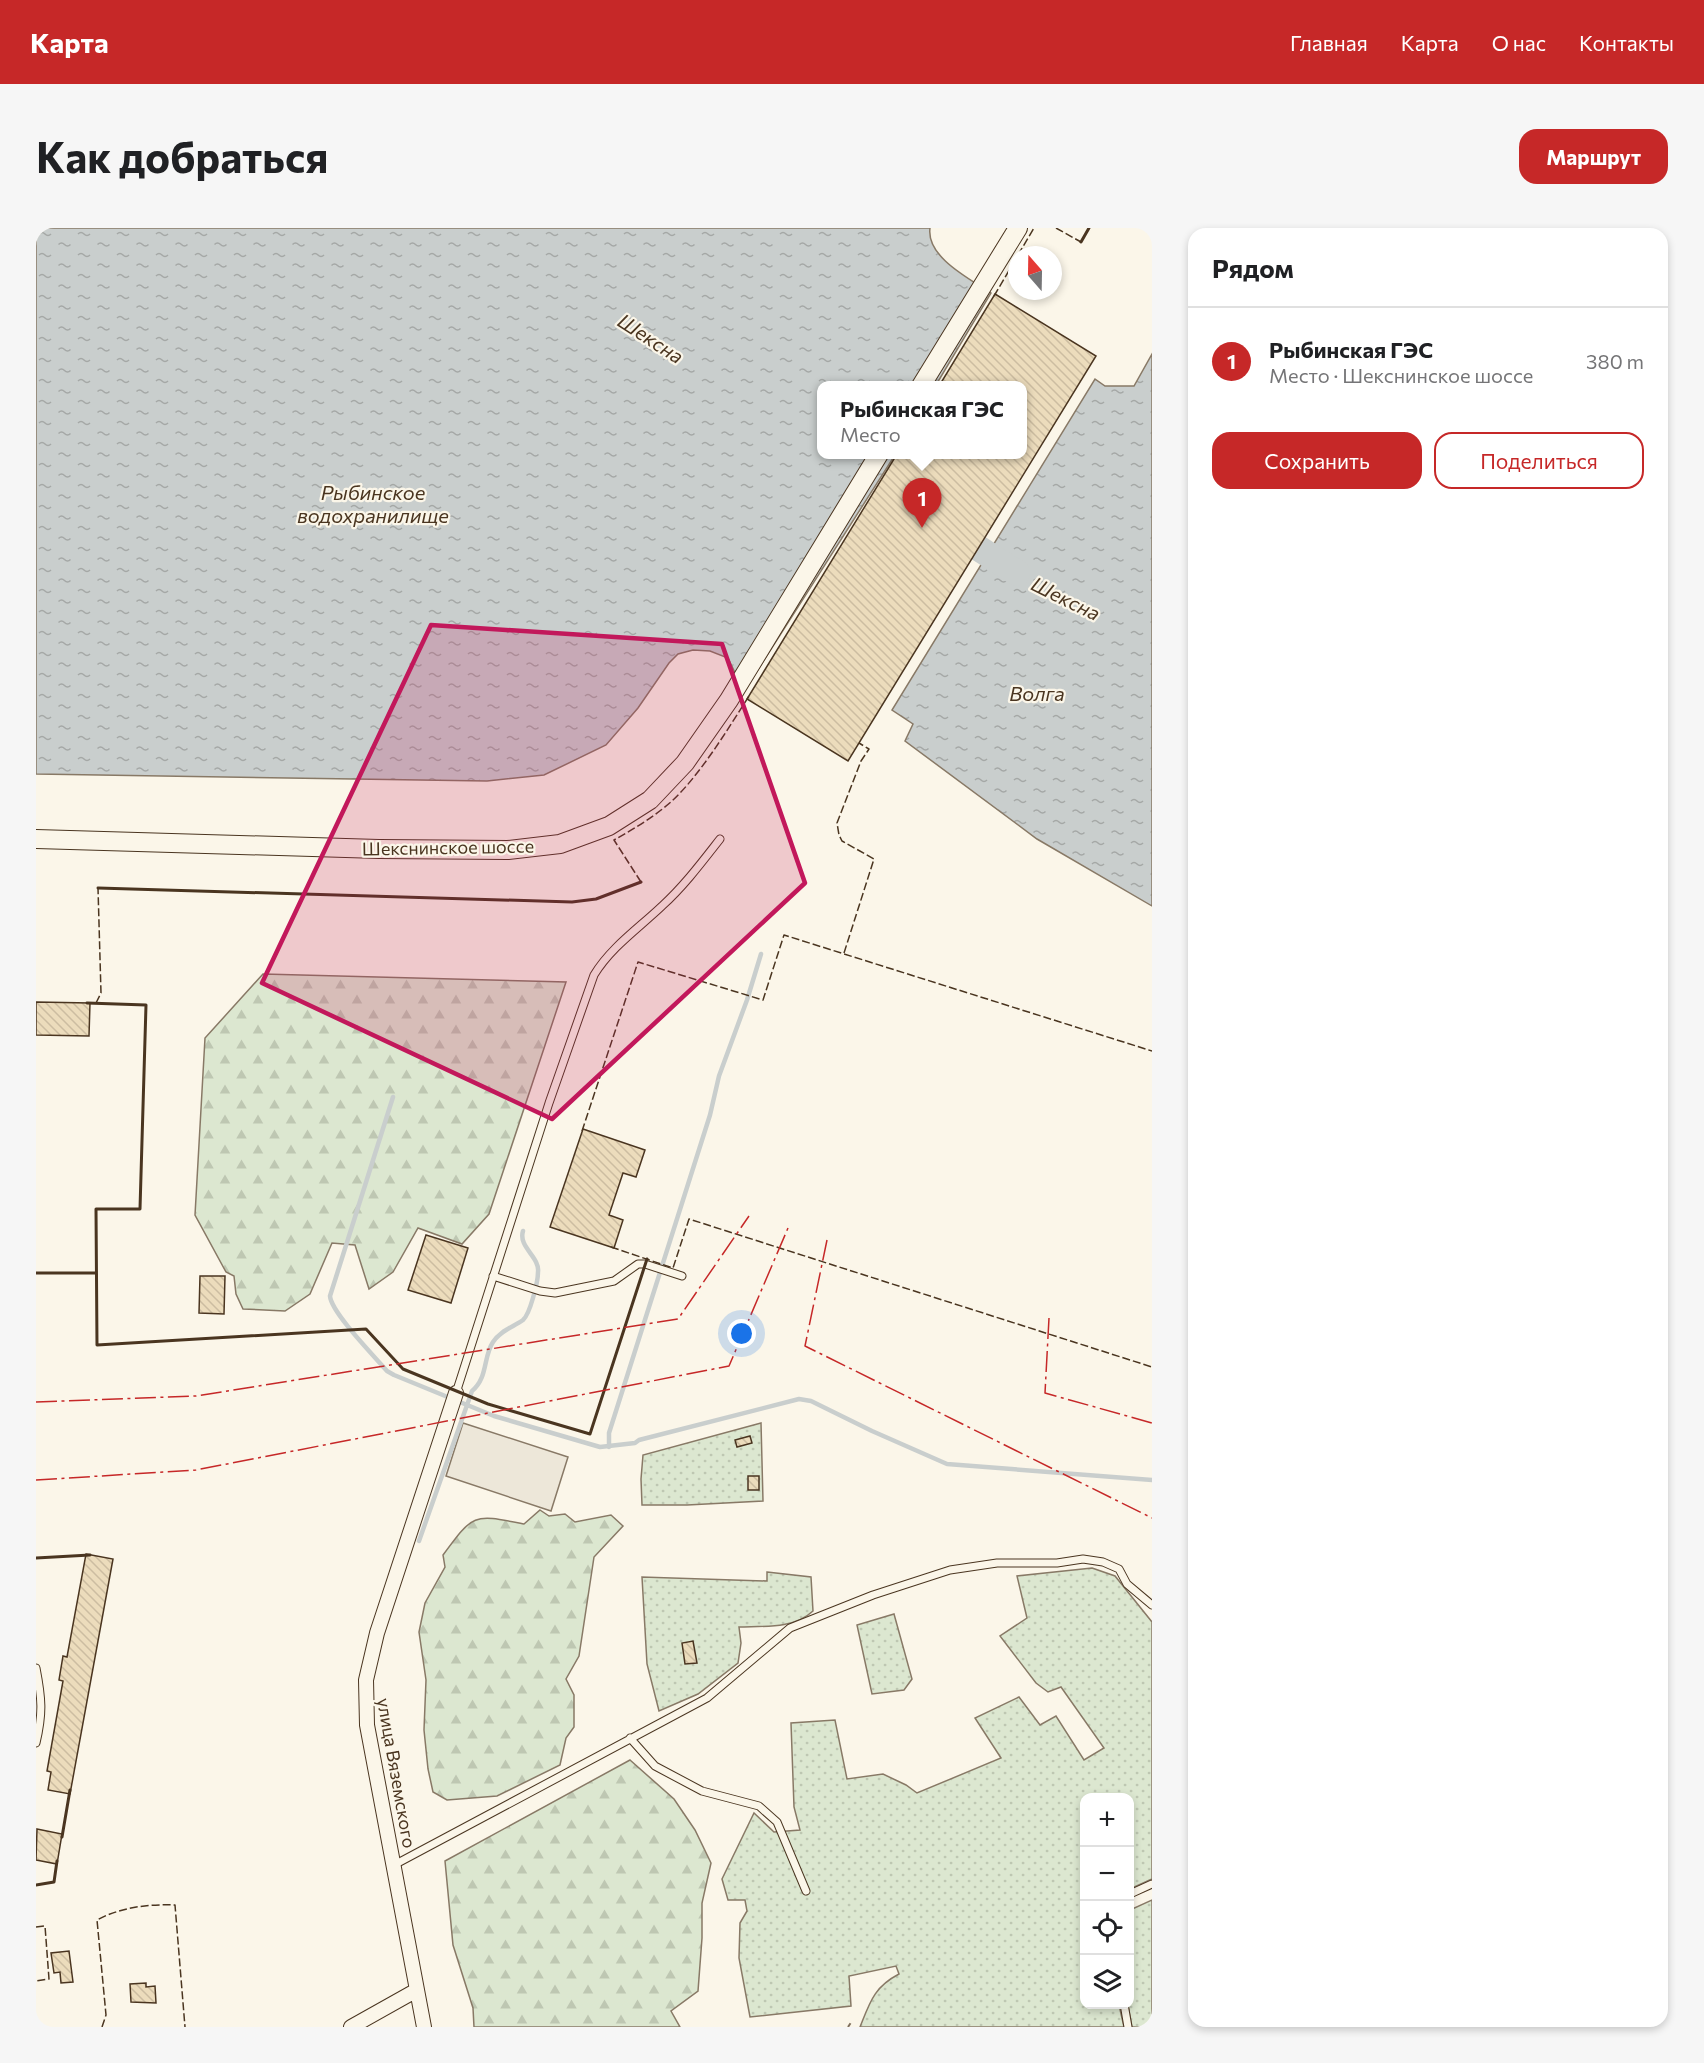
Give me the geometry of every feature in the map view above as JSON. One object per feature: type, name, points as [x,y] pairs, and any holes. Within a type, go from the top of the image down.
[{"type":"main road","points":[[924,381],[1018,228]]},
{"type":"main road","name":"Шекснинское шоссе","points":[[36,839],[508,850],[560,844],[609,826],[650,800],[685,764],[729,700],[876,459]]},
{"type":"street","name":"улица Вяземского","points":[[424,2027],[370,1743],[366,1680],[376,1633],[456,1392]]},
{"type":"street","points":[[351,2027],[417,1990]]},
{"type":"lane","points":[[456,1392],[553,1092],[594,975],[601,964],[623,941],[680,888],[720,839]]},
{"type":"lane","points":[[493,1276],[540,1291],[555,1293],[614,1281],[638,1264],[645,1264],[682,1276]]},
{"type":"lane","points":[[394,1865],[707,1698],[790,1628],[873,1595],[950,1570],[997,1563],[1057,1563],[1083,1559],[1103,1562],[1119,1569],[1127,1584],[1152,1605]]},
{"type":"lane","points":[[36,1668],[42,1700],[36,1743]]},
{"type":"lane","points":[[630,1738],[655,1766],[702,1791],[759,1806],[777,1822],[806,1892]]},
{"type":"lane","points":[[1134,1892],[1152,1884]]},
{"type":"lane","points":[[1125,2009],[1128,2027]]},
{"type":"path","points":[[848,2027],[852,2020]]},
{"type":"highlighted area","points":[[431,625],[722,644],[805,883],[552,1119],[262,983]]},
{"type":"green space","points":[[263,974],[566,982],[489,1214],[462,1244],[418,1228],[393,1272],[369,1289],[355,1245],[332,1243],[310,1294],[285,1311],[243,1309],[236,1294],[234,1276],[226,1272],[195,1215],[205,1038]]},
{"type":"green space","points":[[761,1423],[763,1501],[642,1505],[643,1455]]},
{"type":"green space","points":[[540,1510],[549,1516],[565,1514],[575,1522],[611,1515],[623,1526],[594,1557],[579,1656],[566,1679],[574,1695],[574,1727],[566,1738],[560,1765],[497,1796],[447,1800],[433,1792],[428,1769],[424,1730],[426,1680],[419,1632],[425,1603],[445,1567],[443,1555],[469,1524],[484,1518],[524,1524]]},
{"type":"green space","points":[[1092,1568],[1115,1576],[1152,1622],[1152,1879],[1134,1887],[1134,1793],[1080,1793],[1080,2009],[1120,2009],[1124,2027],[860,2027],[878,1990],[899,1974],[896,1966],[849,1976],[851,2006],[750,2017],[739,1958],[740,1923],[747,1911],[745,1900],[728,1900],[722,1879],[754,1813],[774,1832],[800,1830],[794,1807],[791,1723],[835,1720],[847,1779],[883,1774],[917,1793],[1001,1758],[975,1718],[1019,1697],[1040,1725],[1056,1716],[1084,1760],[1104,1748],[1061,1687],[1048,1692],[1036,1683],[1000,1636],[1027,1618],[1017,1576]]},
{"type":"green space","points":[[767,1572],[811,1577],[813,1611],[788,1624],[739,1627],[741,1643],[738,1663],[698,1694],[659,1711],[647,1664],[642,1577],[767,1581]]},
{"type":"green space","points":[[894,1614],[912,1679],[904,1690],[872,1694],[857,1625]]},
{"type":"green space","points":[[630,1760],[674,1799],[695,1830],[711,1863],[702,1903],[698,1991],[671,2011],[680,2027],[474,2027],[473,2008],[453,1945],[445,1861]]},
{"type":"green space","points":[[1152,1900],[1152,2027],[1132,2027],[1129,2009],[1134,2009],[1134,1908]]},
{"type":"shaded area","points":[[463,1423],[568,1457],[551,1511],[446,1476]]},
{"type":"water","name":"Рыбинское водохранилище","points":[[36,228],[930,228],[931,239],[942,258],[961,274],[991,293],[938,381],[817,381],[817,459],[892,459],[752,679],[738,679],[728,658],[710,651],[693,650],[678,654],[669,663],[638,708],[606,745],[544,775],[487,781],[36,774]]},
{"type":"water","name":"Волга","points":[[1152,354],[1152,906],[1037,839],[905,741],[913,724],[892,710],[1095,379],[1105,386],[1134,386]]},
{"type":"building","points":[[995,294],[1096,356],[848,761],[747,699],[894,459],[1027,459],[1027,381],[942,381]]},
{"type":"building","points":[[36,1002],[90,1003],[89,1036],[36,1035]]},
{"type":"building","points":[[583,1129],[645,1150],[636,1177],[623,1173],[609,1215],[623,1220],[614,1248],[550,1227]]},
{"type":"building","points":[[426,1235],[468,1248],[451,1303],[408,1290]]},
{"type":"building","points":[[200,1276],[225,1276],[224,1314],[199,1313]]},
{"type":"building","points":[[750,1436],[752,1443],[737,1447],[735,1440]]},
{"type":"building","points":[[748,1476],[759,1476],[759,1490],[748,1490]]},
{"type":"building","points":[[86,1554],[113,1559],[70,1794],[48,1790],[51,1772],[47,1771],[63,1681],[59,1680],[63,1656],[67,1657]]},
{"type":"building","points":[[693,1641],[697,1663],[685,1664],[682,1643]]},
{"type":"building","points":[[37,1829],[62,1834],[57,1864],[36,1860]]},
{"type":"building","points":[[69,1951],[73,1982],[61,1983],[60,1972],[54,1973],[51,1953]]},
{"type":"building","points":[[146,1983],[146,1987],[155,1986],[156,2003],[131,2002],[130,1984]]},
{"type":"waterway","name":"Шексна","points":[[949,529],[1017,573]]},
{"type":"waterway","points":[[609,1447],[609,1433],[710,1115],[719,1076],[761,954]]},
{"type":"waterway","points":[[393,1097],[330,1296],[332,1303],[354,1334],[387,1371],[394,1375],[494,1416],[600,1447],[635,1443],[639,1440],[799,1399],[811,1401],[947,1464],[1152,1480]]},
{"type":"waterway","points":[[419,1541],[472,1391],[481,1380],[490,1348],[499,1335],[526,1317],[531,1305],[537,1283],[538,1267],[526,1247],[522,1237],[523,1231]]},
{"type":"fence","points":[[1023,246],[1034,228]]},
{"type":"fence","points":[[1056,228],[1081,242]]},
{"type":"fence","points":[[994,296],[1008,272]]},
{"type":"fence","points":[[641,882],[614,840],[637,827],[672,801],[713,751],[749,696]]},
{"type":"fence","points":[[844,953],[874,859],[842,841],[837,823],[861,761],[869,749],[859,743]]},
{"type":"fence","points":[[96,1003],[101,993],[98,888]]},
{"type":"fence","points":[[582,1131],[638,962],[763,1000],[784,935],[1152,1051]]},
{"type":"fence","points":[[611,1247],[673,1268],[689,1219],[1152,1367]]},
{"type":"fence","points":[[102,2027],[106,2015],[97,1920],[125,1909],[165,1905],[175,1905],[185,2027]]},
{"type":"fence","points":[[36,1927],[45,1926],[49,1979],[36,1981]]},
{"type":"wall","points":[[1081,242],[1089,228]]},
{"type":"wall","points":[[98,888],[572,902],[596,899],[641,882]]},
{"type":"wall","points":[[87,1003],[146,1005],[140,1209],[96,1209],[97,1345],[366,1329],[403,1369],[488,1404],[590,1434],[647,1259]]},
{"type":"wall","points":[[36,1273],[96,1273]]},
{"type":"wall","points":[[36,1558],[90,1555]]},
{"type":"wall","points":[[62,1837],[70,1790]]},
{"type":"wall","points":[[36,1885],[54,1882],[57,1861]]},
{"type":"power","points":[[36,1402],[196,1396],[678,1319],[749,1216]]},
{"type":"power","points":[[36,1480],[196,1470],[729,1366],[788,1228]]},
{"type":"power","points":[[827,1240],[805,1346],[1152,1518]]},
{"type":"power","points":[[1049,1318],[1045,1393],[1152,1423]]},
{"type":"place","name":"Рыбинская ГЭС","points":[[922,528]]}]
